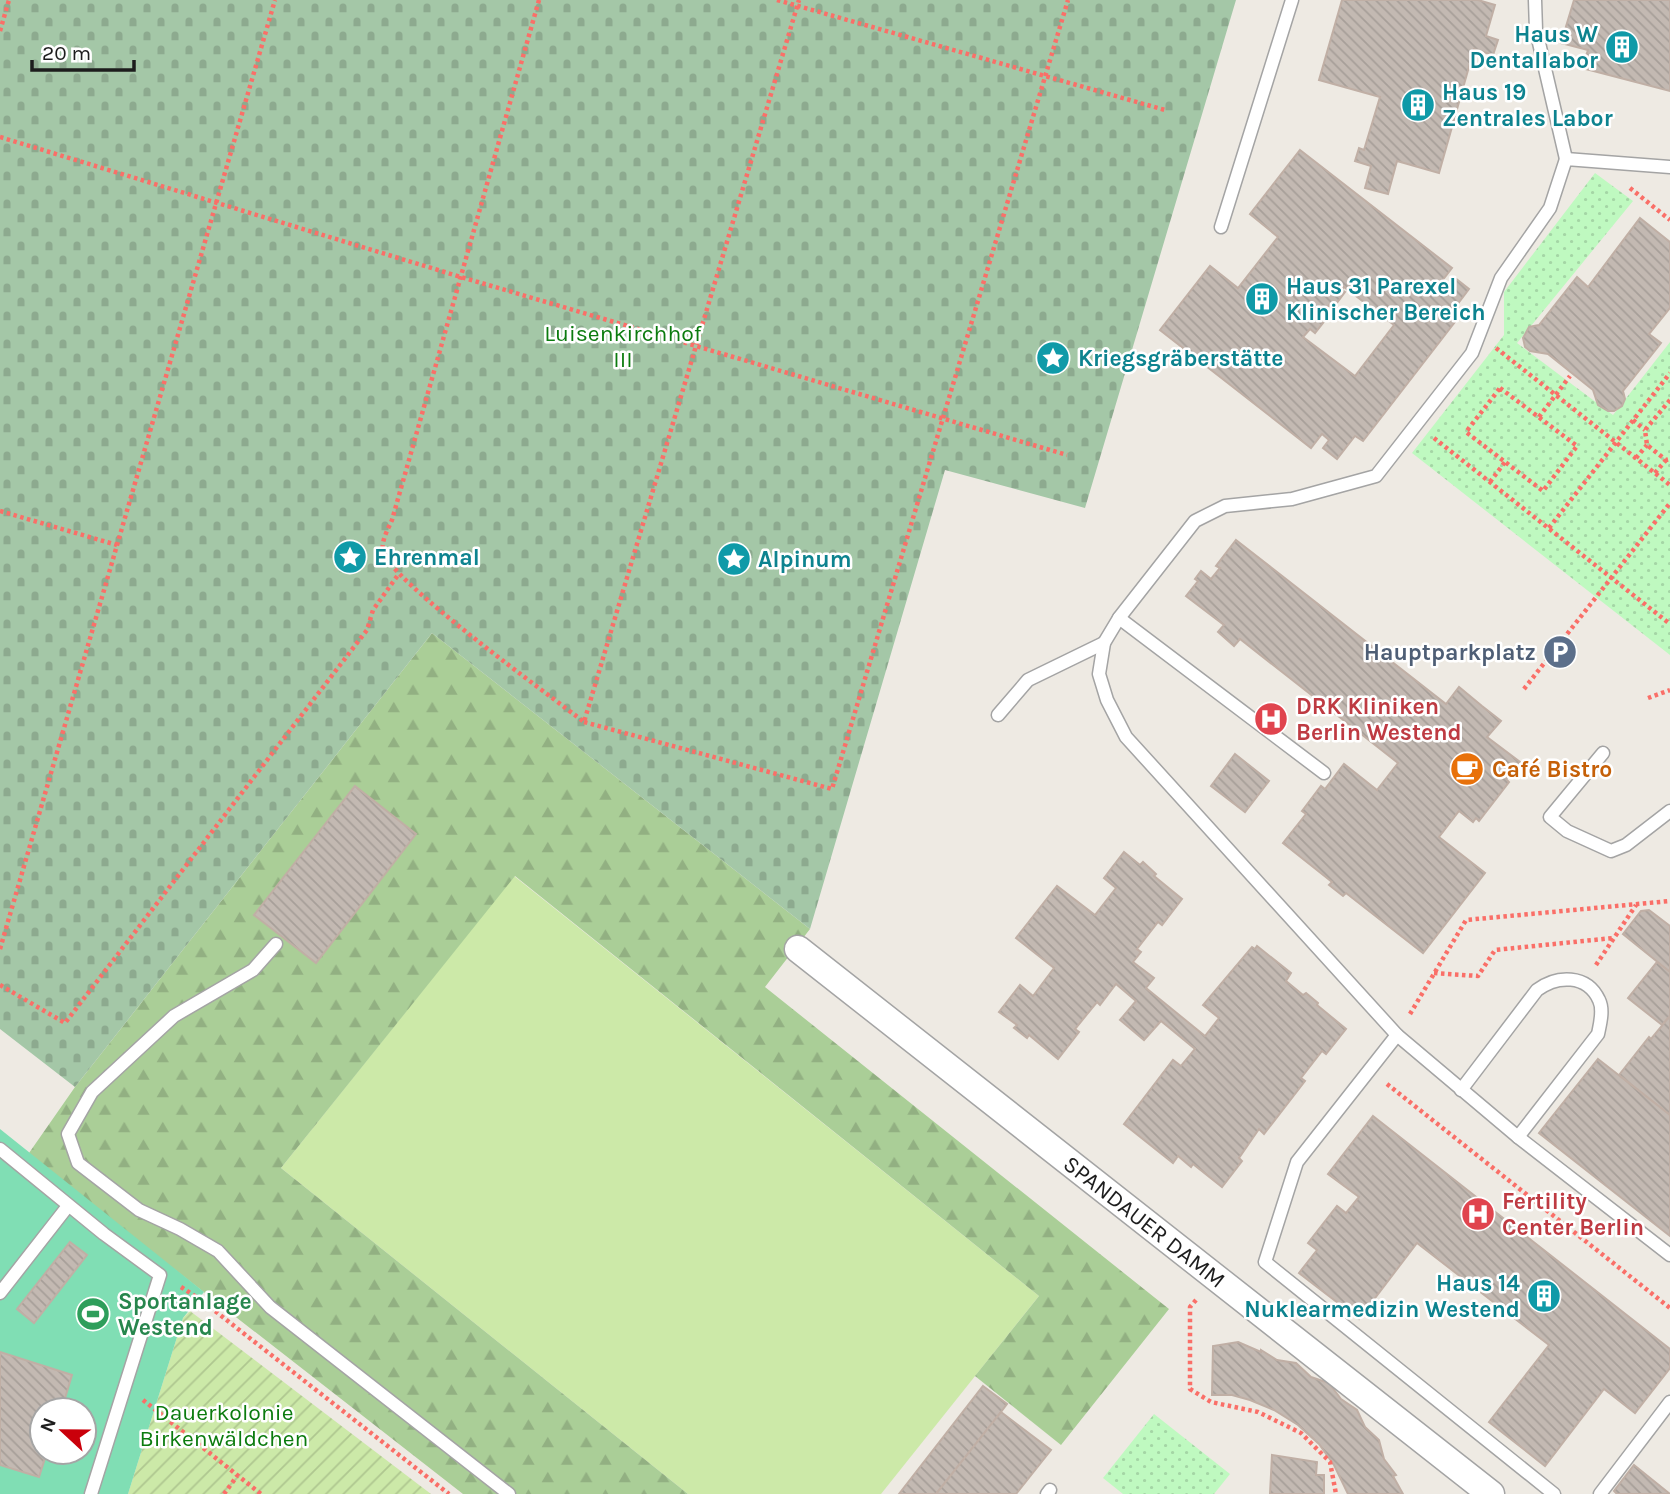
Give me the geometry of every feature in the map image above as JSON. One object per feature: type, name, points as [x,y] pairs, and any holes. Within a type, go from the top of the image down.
[{"type":"street","name":"SPANDAUER DAMM","points":[[798,949],[1491,1494]]},
{"type":"lane","points":[[1221,227],[1292,0]]},
{"type":"lane","points":[[1535,0],[1536,30],[1566,159],[1550,208],[1501,278],[1472,353],[1376,476],[1292,499],[1225,506],[1195,521],[1119,618],[1104,643],[1099,674],[1107,700],[1126,737],[1397,1035],[1518,1137],[1670,1255]]},
{"type":"lane","points":[[1566,159],[1670,167]]},
{"type":"lane","points":[[1119,618],[1324,773]]},
{"type":"lane","points":[[998,715],[1028,680],[1104,643]]},
{"type":"lane","points":[[1603,753],[1550,817],[1567,831],[1611,851],[1626,845],[1670,811]]},
{"type":"lane","points":[[276,944],[253,970],[174,1016],[92,1092],[68,1134],[78,1163],[139,1210],[218,1251],[270,1307],[509,1494]]},
{"type":"lane","points":[[1461,1090],[1536,990],[1549,981],[1563,978],[1584,983],[1600,1001],[1598,1034],[1518,1137]]},
{"type":"lane","points":[[1397,1035],[1297,1163],[1265,1262],[1554,1494]]},
{"type":"lane","points":[[0,1149],[68,1206],[160,1275],[91,1494]]},
{"type":"lane","points":[[0,1293],[68,1206]]},
{"type":"lane","points":[[1600,1494],[1670,1402]]},
{"type":"path","points":[[0,31],[9,0]]},
{"type":"path","points":[[0,949],[275,0]]},
{"type":"path","points":[[539,0],[392,520],[385,536],[383,552],[398,575],[584,722],[832,789],[1068,0]]},
{"type":"path","points":[[777,0],[798,3],[1165,110]]},
{"type":"path","points":[[584,722],[798,3]]},
{"type":"path","points":[[0,137],[461,277],[1068,455]]},
{"type":"path","points":[[1479,334],[1670,485]]},
{"type":"path","points":[[1549,528],[1670,373]]},
{"type":"path","points":[[1539,418],[1570,376]]},
{"type":"path","points":[[1500,388],[1539,418],[1577,446],[1543,491],[1465,432],[1500,388]]},
{"type":"path","points":[[1645,430],[1670,400]]},
{"type":"path","points":[[1633,421],[1645,430],[1647,444],[1636,458]]},
{"type":"path","points":[[1416,424],[1670,624]]},
{"type":"path","points":[[1647,444],[1668,459],[1655,473]]},
{"type":"path","points":[[1490,482],[1505,462]]},
{"type":"path","points":[[1524,689],[1670,503]]},
{"type":"path","points":[[0,511],[117,545]]},
{"type":"path","points":[[0,985],[65,1023],[367,631],[373,610],[398,575]]},
{"type":"path","points":[[1648,698],[1670,690]]},
{"type":"path","points":[[1397,1035],[1466,920],[1670,901]]},
{"type":"path","points":[[1584,983],[1637,905]]},
{"type":"path","points":[[1434,973],[1478,976],[1495,950],[1613,938]]},
{"type":"path","points":[[1370,1071],[1670,1308]]},
{"type":"path","points":[[160,1275],[201,1300],[449,1494]]},
{"type":"path","points":[[1215,1279],[1190,1307],[1190,1389],[1211,1402],[1258,1412],[1301,1433],[1330,1462],[1336,1494]]},
{"type":"path","points":[[126,1386],[261,1494]]},
{"type":"path","points":[[224,1494],[237,1476]]},
{"type":"green space","name":"Luisenkirchhof III","points":[[0,0],[1236,0],[1085,508],[945,470],[810,929],[432,633],[75,1087],[0,1029]]},
{"type":"green space","points":[[1595,173],[1633,201],[1517,343],[1613,415],[1670,342],[1670,655],[1412,453],[1504,335],[1504,292]]},
{"type":"green space","points":[[432,633],[810,929],[765,987],[1169,1309],[1061,1445],[975,1376],[1039,1296],[515,876],[281,1168],[688,1494],[463,1494],[29,1153],[75,1087]]},
{"type":"green space","points":[[514,876],[1039,1296],[881,1494],[688,1494],[281,1168]]},
{"type":"green space","name":"Sportanlage Westend","points":[[0,1129],[204,1292],[183,1318],[128,1494],[0,1494]]},
{"type":"green space","name":"Dauerkolonie Birkenwäldchen","points":[[190,1311],[431,1494],[128,1494],[183,1318]]},
{"type":"green space","points":[[1154,1414],[1230,1474],[1214,1494],[1123,1494],[1103,1478]]},
{"type":"building","name":"Haus 19 Zentrales Labor","points":[[1342,0],[1478,0],[1495,5],[1486,36],[1498,40],[1493,55],[1474,49],[1439,173],[1397,161],[1388,194],[1365,188],[1371,166],[1355,161],[1359,148],[1364,150],[1380,97],[1319,80]]},
{"type":"building","name":"Haus W Dentallabor","points":[[1574,0],[1670,0],[1670,91],[1582,68],[1588,50],[1561,43]]},
{"type":"building","name":"Haus 31 Parexel Klinischer Bereich","points":[[1300,150],[1452,268],[1442,281],[1449,286],[1455,278],[1469,289],[1451,313],[1458,318],[1363,441],[1355,436],[1337,459],[1323,448],[1329,440],[1322,434],[1311,448],[1160,330],[1210,266],[1238,288],[1278,237],[1250,214]],"holes":[[[1344,287],[1394,325],[1355,376],[1303,337],[1310,329],[1315,333],[1327,318],[1322,314],[1329,305],[1333,308],[1345,292],[1342,290]]]},
{"type":"building","points":[[1640,218],[1670,242],[1670,308],[1649,334],[1661,343],[1623,391],[1625,399],[1622,406],[1608,411],[1598,405],[1593,390],[1548,354],[1530,351],[1525,347],[1523,338],[1529,327],[1539,325],[1577,277],[1588,287]]},
{"type":"building","points":[[1236,540],[1446,704],[1459,687],[1501,721],[1487,737],[1520,762],[1506,779],[1509,782],[1479,821],[1476,818],[1473,822],[1459,811],[1439,837],[1485,873],[1423,953],[1346,893],[1343,896],[1329,885],[1332,882],[1283,843],[1306,814],[1302,811],[1321,786],[1325,789],[1344,764],[1377,790],[1398,763],[1240,639],[1234,646],[1218,632],[1224,625],[1186,596],[1198,581],[1195,579],[1201,571],[1211,579],[1220,568],[1216,566]]},
{"type":"building","points":[[1235,754],[1269,781],[1245,812],[1211,786]]},
{"type":"building","points":[[355,786],[416,834],[316,963],[254,915]]},
{"type":"building","points":[[1124,852],[1140,865],[1143,862],[1156,874],[1154,876],[1182,899],[1162,925],[1158,922],[1137,949],[1141,952],[1133,962],[1154,978],[1146,988],[1205,1036],[1219,1018],[1203,1005],[1252,947],[1255,949],[1257,946],[1291,973],[1286,981],[1303,995],[1306,993],[1346,1029],[1326,1054],[1322,1051],[1301,1078],[1305,1081],[1264,1134],[1259,1129],[1239,1158],[1242,1161],[1222,1187],[1178,1156],[1173,1163],[1124,1124],[1173,1060],[1181,1066],[1195,1049],[1161,1021],[1144,1040],[1120,1020],[1136,1001],[1116,984],[1100,1005],[1097,1002],[1075,1029],[1079,1032],[1058,1059],[1029,1035],[1027,1038],[1014,1028],[1017,1025],[999,1012],[1020,985],[1033,996],[1054,968],[1016,938],[1057,886],[1095,915],[1116,888],[1104,878]]},
{"type":"building","points":[[1649,910],[1670,926],[1670,972],[1623,934],[1641,911]]},
{"type":"building","points":[[1657,962],[1670,972],[1670,1016],[1662,1025],[1628,998]]},
{"type":"building","points":[[1670,1016],[1670,1115],[1619,1075],[1649,1037],[1651,1039]]},
{"type":"building","points":[[1598,1059],[1670,1115],[1670,1236],[1539,1133]]},
{"type":"building","name":"Haus 14 Nuklearmedizin Westend","points":[[1373,1116],[1670,1349],[1670,1368],[1635,1413],[1604,1389],[1545,1466],[1489,1422],[1549,1345],[1417,1243],[1359,1319],[1299,1273],[1317,1250],[1308,1243],[1337,1206],[1346,1213],[1359,1197],[1328,1174]]},
{"type":"building","points":[[70,1242],[87,1255],[34,1323],[17,1309]]},
{"type":"building","points":[[1238,1342],[1261,1350],[1277,1360],[1296,1363],[1311,1377],[1329,1383],[1341,1399],[1357,1410],[1365,1427],[1379,1440],[1384,1459],[1396,1475],[1393,1476],[1403,1494],[1348,1494],[1334,1465],[1319,1444],[1298,1425],[1274,1410],[1250,1400],[1232,1395],[1212,1395],[1213,1346]]},
{"type":"building","points":[[0,1352],[72,1375],[66,1396],[28,1396],[28,1466],[43,1466],[39,1477],[0,1465]]},
{"type":"building","points":[[983,1386],[1007,1404],[1001,1412],[936,1494],[899,1494]]},
{"type":"building","points":[[1001,1412],[1051,1450],[1016,1494],[936,1494]]},
{"type":"building","points":[[1272,1455],[1317,1462],[1316,1475],[1324,1475],[1324,1494],[1270,1494]]},
{"type":"building","points":[[1634,1465],[1670,1494],[1617,1494],[1614,1491]]},
{"type":"place","name":"Haus W Dentallabor","points":[[1622,47]]},
{"type":"place","name":"Haus 19 Zentrales Labor","points":[[1418,105]]},
{"type":"place","name":"Haus 31 Parexel Klinischer Bereich","points":[[1262,299]]},
{"type":"place","name":"Kriegsgräberstätte","points":[[1053,358]]},
{"type":"place","name":"Ehrenmal","points":[[350,557]]},
{"type":"place","name":"Alpinum","points":[[734,559]]},
{"type":"place","name":"Hauptparkplatz","points":[[1560,652]]},
{"type":"place","name":"DRK Kliniken Berlin Westend","points":[[1271,719]]},
{"type":"place","name":"Café Bistro","points":[[1467,769]]},
{"type":"place","name":"Fertility Center Berlin","points":[[1478,1214]]},
{"type":"place","name":"Haus 14 Nuklearmedizin Westend","points":[[1544,1296]]},
{"type":"place","name":"Sportanlage Westend","points":[[93,1314]]}]
